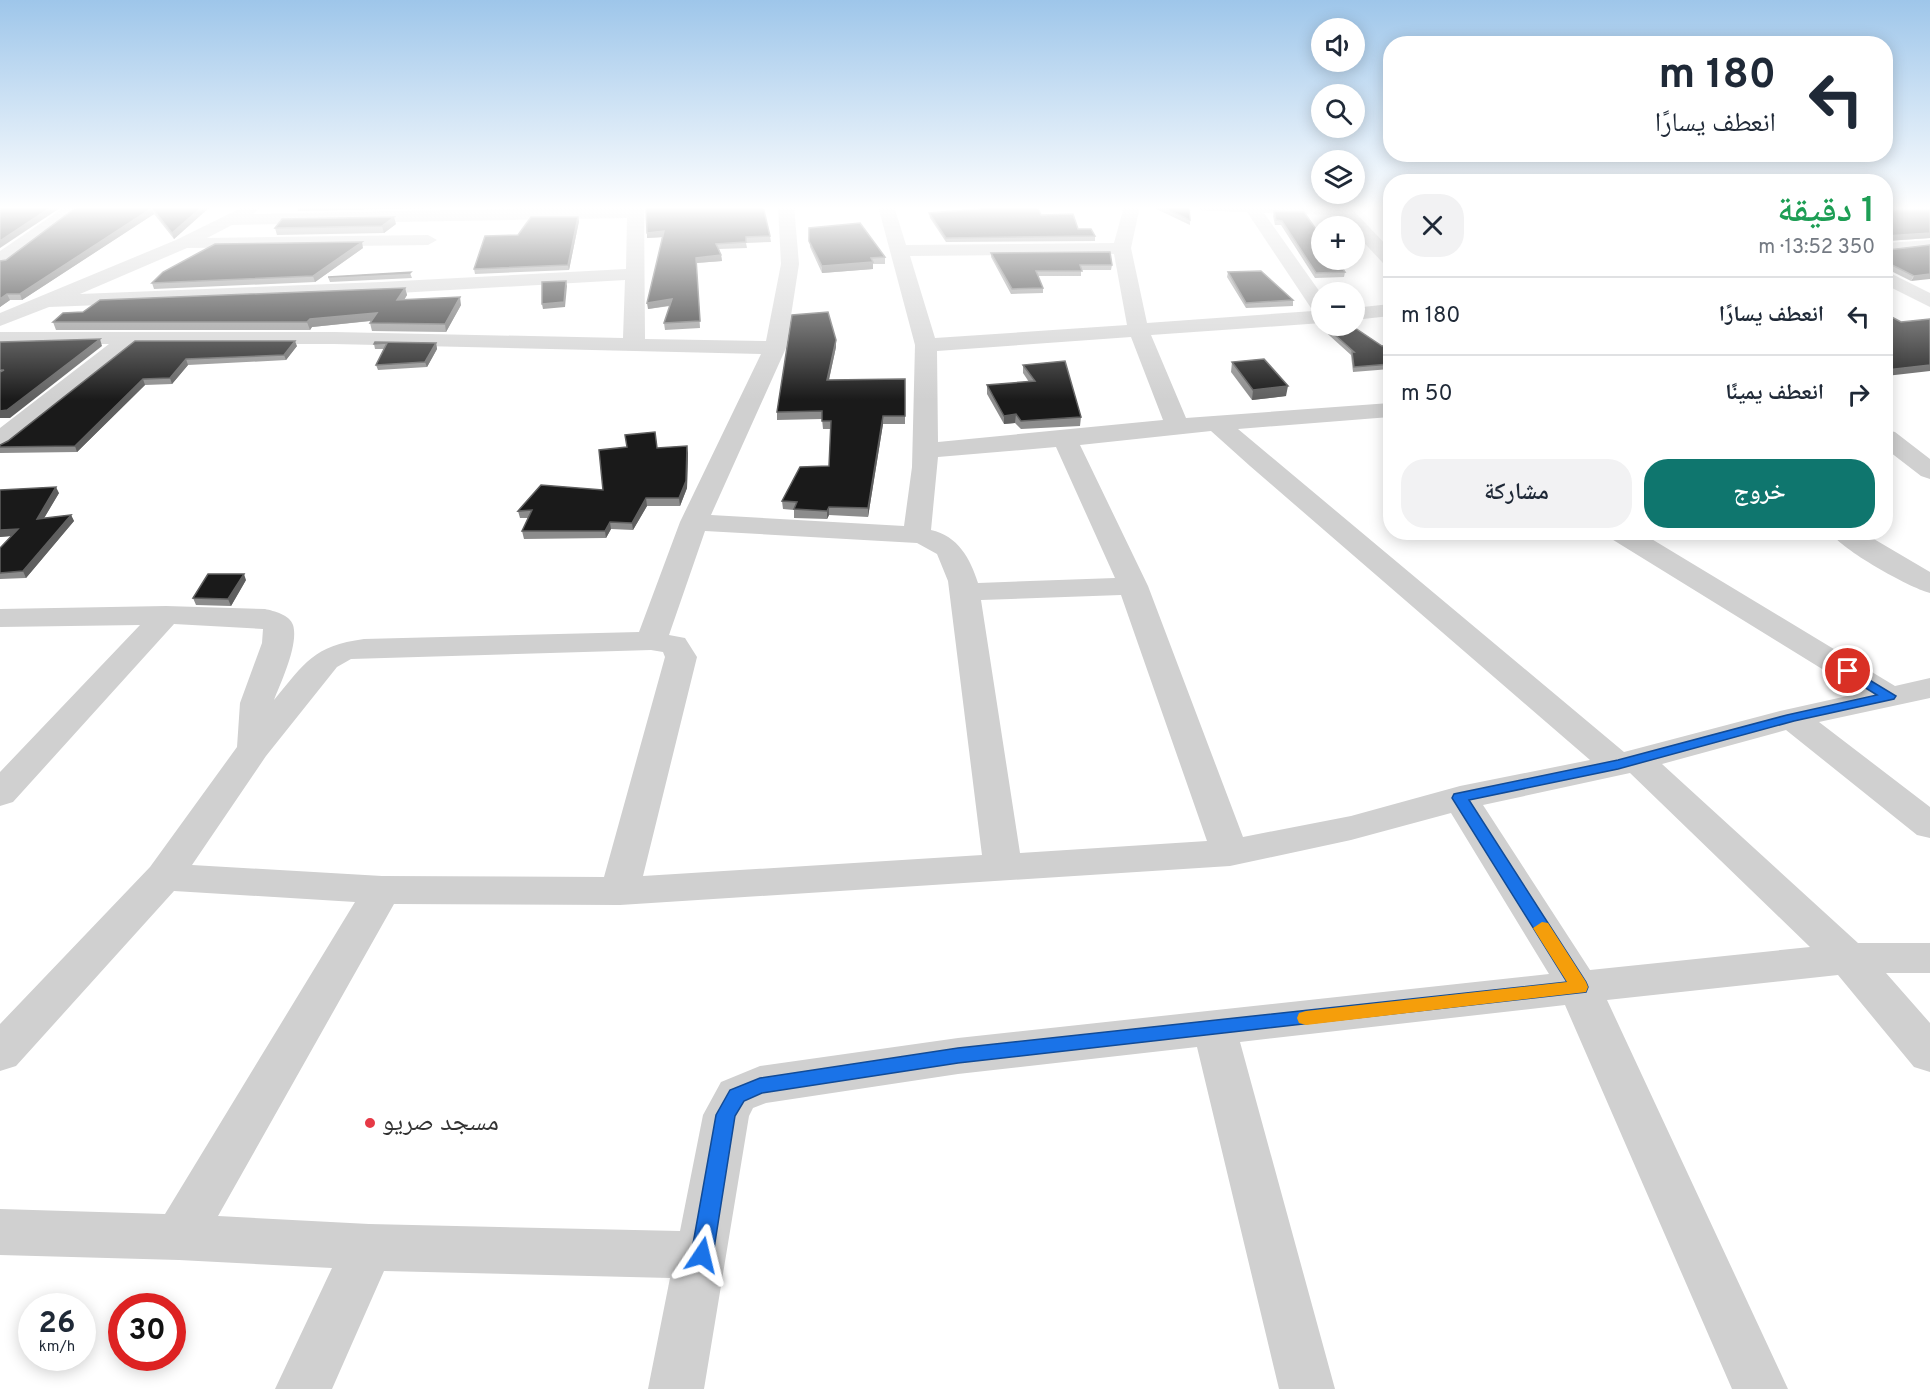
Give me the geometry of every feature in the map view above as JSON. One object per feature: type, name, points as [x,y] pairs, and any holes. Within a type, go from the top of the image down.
[{"type":"street","points":[[1,334],[47,301],[118,271]]},
{"type":"street","points":[[365,305],[398,271]]},
{"type":"street","points":[[634,345],[635,271]]},
{"type":"street","points":[[651,641],[694,522],[775,348],[789,271]]},
{"type":"street","points":[[905,271],[926,345],[925,451],[917,534]]},
{"type":"street","points":[[1127,271],[1138,329],[1177,426]]},
{"type":"street","points":[[1295,271],[1311,294]]},
{"type":"street","points":[[47,301],[381,288],[635,274]]},
{"type":"street","points":[[1893,281],[1928,299]]},
{"type":"street","points":[[1365,313],[1383,311]]},
{"type":"street","points":[[926,345],[1311,318]]},
{"type":"street","points":[[333,338],[350,321]]},
{"type":"street","points":[[1,334],[132,338],[333,338],[775,348]]},
{"type":"street","points":[[0,440],[132,338]]},
{"type":"street","points":[[925,451],[1065,439],[1177,426],[1383,411]]},
{"type":"street","points":[[1217,423],[1258,461],[1628,762],[1848,958],[1930,1054]]},
{"type":"street","points":[[1065,439],[1133,586],[1230,853]]},
{"type":"street","points":[[1893,442],[1930,471]]},
{"type":"street","points":[[694,522],[917,534],[933,537],[948,546],[965,592],[1003,867]]},
{"type":"street","points":[[1633,540],[1889,696]]},
{"type":"street","points":[[1855,540],[1882,558],[1930,584]]},
{"type":"street","points":[[965,592],[1133,586]]},
{"type":"street","points":[[0,618],[166,615],[265,618],[278,625],[278,643],[257,703],[254,748]]},
{"type":"street","points":[[0,794],[166,615]]},
{"type":"street","points":[[0,1053],[164,877],[254,748],[326,660],[343,651],[364,648],[651,641],[674,645],[681,657],[620,891]]},
{"type":"street","points":[[164,877],[382,890],[620,891],[1230,853],[1351,828],[1460,798],[1628,762],[1792,718],[1930,688]]},
{"type":"street","points":[[1792,718],[1930,826]]},
{"type":"street","points":[[1460,798],[1579,987],[1760,1389]]},
{"type":"street","points":[[178,1237],[382,890]]},
{"type":"street","points":[[676,1389],[726,1115],[737,1095],[760,1085],[958,1056],[1579,987],[1848,958],[1930,958]]},
{"type":"street","points":[[1214,1028],[1307,1389]]},
{"type":"street","points":[[0,1232],[178,1237],[369,1247],[702,1255]]},
{"type":"street","points":[[303,1389],[369,1247]]},
{"type":"building","points":[[0,271],[56,271],[20,294],[7,294],[0,299]]},
{"type":"building","points":[[320,271],[313,276],[152,283],[163,272]]},
{"type":"building","points":[[655,271],[697,271],[700,321],[664,323],[672,299],[647,303]]},
{"type":"building","points":[[1001,271],[1082,271],[1036,271],[1043,288],[1012,289]]},
{"type":"building","points":[[1261,271],[1293,300],[1246,303],[1228,272]]},
{"type":"building","points":[[1315,271],[1344,271],[1316,273]]},
{"type":"building","points":[[1904,271],[1930,271],[1930,274],[1914,276]]},
{"type":"building","points":[[411,272],[410,273],[328,277]]},
{"type":"building","points":[[566,281],[564,302],[542,304],[542,282]]},
{"type":"building","points":[[405,288],[397,300],[460,297],[445,324],[370,323],[377,313],[310,319],[307,322],[53,322],[63,313],[83,312],[100,300]]},
{"type":"building","points":[[828,312],[836,340],[827,380],[905,379],[905,416],[883,416],[868,508],[829,507],[827,511],[794,509],[797,502],[782,501],[800,467],[829,466],[831,421],[822,421],[822,411],[777,412],[792,315]]},
{"type":"building","points":[[1893,318],[1901,322],[1930,319],[1930,365],[1893,369]]},
{"type":"building","points":[[1365,335],[1383,346],[1383,365],[1354,367],[1352,352],[1354,352],[1336,336]]},
{"type":"building","points":[[100,339],[7,410],[0,411],[0,372],[4,370],[0,370],[0,342]]},
{"type":"building","points":[[135,341],[295,341],[284,355],[186,359],[170,378],[143,379],[75,446],[0,447],[0,445]]},
{"type":"building","points":[[375,342],[436,343],[425,362],[376,365],[387,343],[374,344]]},
{"type":"building","points":[[1264,359],[1288,386],[1253,390],[1232,362]]},
{"type":"building","points":[[1065,361],[1081,417],[1021,421],[1016,414],[1004,416],[987,385],[1035,381],[1023,365]]},
{"type":"building","points":[[655,432],[657,448],[687,446],[686,481],[679,498],[646,498],[632,523],[610,522],[605,531],[522,531],[532,510],[518,511],[541,485],[603,490],[599,450],[627,447],[625,435]]},
{"type":"building","points":[[56,487],[37,519],[71,515],[23,571],[0,573],[0,548],[18,529],[0,530],[0,490]]},
{"type":"building","points":[[208,574],[244,574],[228,599],[193,598]]},
{"type":"slow traffic","points":[[1306,1018],[1579,987],[1542,928]]},
{"type":"place","name":"مسجد صريو","points":[[370,1123]]},
{"type":"route","points":[[702,1255],[726,1115],[737,1095],[760,1085],[958,1056],[1579,987],[1460,798],[1618,765],[1792,718],[1889,696],[1848,671]]}]
